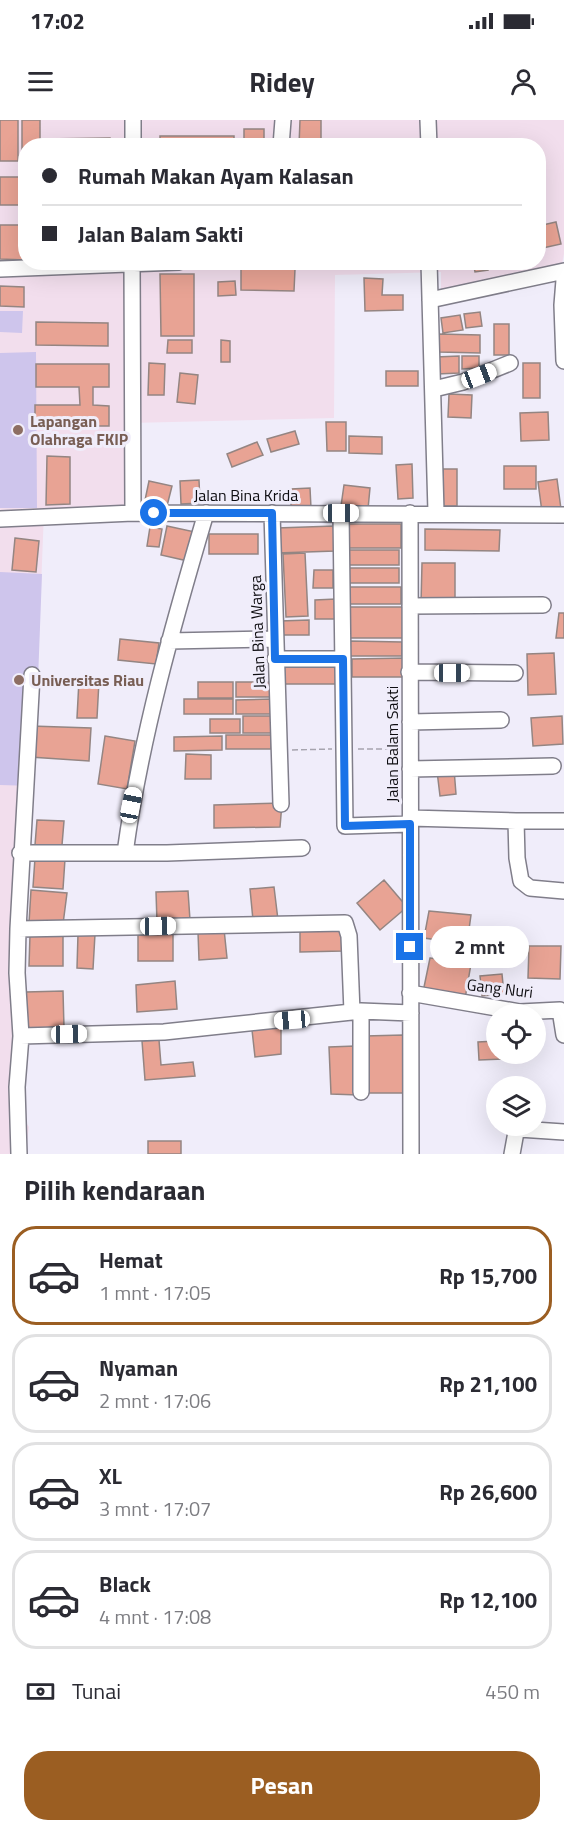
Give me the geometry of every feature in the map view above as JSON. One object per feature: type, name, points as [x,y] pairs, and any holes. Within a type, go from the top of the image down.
[{"type":"street","points":[[133,120],[133,138]]},
{"type":"street","points":[[282,138],[283,120]]},
{"type":"street","points":[[428,120],[429,138]]},
{"type":"street","points":[[0,269],[18,268]]},
{"type":"street","points":[[132,270],[133,513]]},
{"type":"street","points":[[429,270],[436,512]]},
{"type":"street","points":[[430,300],[564,271]]},
{"type":"street","points":[[564,280],[562,313],[564,361]]},
{"type":"street","points":[[434,389],[463,382],[510,363]]},
{"type":"street","name":"Jalan Bina Krida","points":[[0,519],[133,513],[436,512],[564,515]]},
{"type":"street","points":[[125,852],[131,805],[150,716],[206,513]]},
{"type":"street","name":"Jalan Bina Warga","points":[[272,513],[274,639],[281,804]]},
{"type":"street","points":[[341,513],[345,826],[410,821],[564,821]]},
{"type":"street","name":"Jalan Balam Sakti","points":[[410,513],[411,1154]]},
{"type":"street","points":[[410,606],[543,605]]},
{"type":"street","points":[[169,641],[274,639]]},
{"type":"street","points":[[275,659],[343,659]]},
{"type":"street","points":[[409,672],[515,673]]},
{"type":"street","points":[[19,1154],[17,1087],[21,1036],[17,974],[20,852],[32,675]]},
{"type":"street","points":[[410,722],[501,720]]},
{"type":"street","points":[[410,769],[553,766]]},
{"type":"street","points":[[516,821],[517,858],[521,881],[525,886],[564,891]]},
{"type":"street","points":[[20,852],[302,848]]},
{"type":"street","points":[[18,929],[345,923],[349,936],[361,1092]]},
{"type":"street","name":"Gang Nuri","points":[[410,993],[520,1012],[560,1010],[564,1035]]},
{"type":"street","points":[[21,1036],[164,1032],[356,1012],[411,1013]]},
{"type":"street","points":[[512,1154],[516,1132],[519,1129],[564,1132]]},
{"type":"shaded area","name":"Universitas Riau","points":[[0,120],[564,120],[564,254],[562,264],[546,267],[546,138],[18,138],[18,270],[534,270],[441,290],[441,272],[335,275],[334,418],[130,423],[129,512],[44,512],[32,815],[18,1041],[23,1118],[29,1127],[25,1154],[0,1154]]},
{"type":"shaded area","points":[[0,311],[23,311],[22,333],[0,332]]},
{"type":"shaded area","name":"Lapangan Olahraga FKIP","points":[[36,352],[37,508],[0,508],[0,353]]},
{"type":"shaded area","points":[[0,572],[42,574],[34,786],[0,785]]},
{"type":"building","points":[[0,120],[18,120],[18,161],[0,161]]},
{"type":"building","points":[[22,120],[40,120],[40,138],[22,138]]},
{"type":"building","points":[[300,120],[321,120],[321,138],[299,138]]},
{"type":"building","points":[[244,129],[264,129],[264,138],[244,138]]},
{"type":"building","points":[[160,136],[234,136],[234,138],[160,138]]},
{"type":"building","points":[[0,177],[18,177],[18,205],[0,205]]},
{"type":"building","points":[[556,222],[561,244],[546,247],[546,224]]},
{"type":"building","points":[[0,225],[18,225],[18,260],[0,259]]},
{"type":"building","points":[[241,270],[295,270],[294,291],[241,290]]},
{"type":"building","points":[[160,274],[194,274],[194,336],[161,336]]},
{"type":"building","points":[[364,278],[383,279],[382,295],[403,295],[403,310],[365,311]]},
{"type":"building","points":[[235,281],[236,295],[218,296],[218,282]]},
{"type":"building","points":[[0,286],[24,287],[24,307],[0,306]]},
{"type":"building","points":[[480,312],[482,326],[466,328],[464,314]]},
{"type":"building","points":[[460,315],[463,330],[443,333],[441,318]]},
{"type":"building","points":[[36,322],[108,323],[108,346],[36,345]]},
{"type":"building","points":[[494,324],[509,324],[509,355],[494,355]]},
{"type":"building","points":[[439,334],[480,335],[480,353],[439,352]]},
{"type":"building","points":[[168,340],[192,340],[192,353],[167,353]]},
{"type":"building","points":[[221,340],[230,341],[230,362],[221,362]]},
{"type":"building","points":[[459,356],[459,373],[437,374],[436,357]]},
{"type":"building","points":[[462,356],[479,356],[479,368],[462,369]]},
{"type":"building","points":[[149,363],[165,364],[164,395],[148,395]]},
{"type":"building","points":[[523,363],[540,363],[540,398],[523,398]]},
{"type":"building","points":[[36,364],[109,364],[109,387],[93,387],[93,405],[109,406],[109,426],[35,426],[35,405],[80,405],[79,387],[36,387]]},
{"type":"building","points":[[386,371],[418,371],[418,386],[386,386]]},
{"type":"building","points":[[180,373],[198,375],[195,404],[177,402]]},
{"type":"building","points":[[449,394],[472,395],[471,418],[448,417]]},
{"type":"building","points":[[548,412],[549,440],[521,441],[520,413]]},
{"type":"building","points":[[326,422],[346,422],[346,451],[327,451]]},
{"type":"building","points":[[295,431],[299,444],[271,452],[267,439]]},
{"type":"building","points":[[349,436],[382,437],[382,454],[349,453]]},
{"type":"building","points":[[257,442],[263,455],[232,467],[227,454]]},
{"type":"building","points":[[47,456],[70,457],[70,504],[46,505]]},
{"type":"building","points":[[412,464],[413,498],[398,499],[396,465]]},
{"type":"building","points":[[504,466],[536,466],[536,489],[504,489]]},
{"type":"building","points":[[443,469],[457,469],[457,506],[443,506]]},
{"type":"building","points":[[557,479],[561,509],[542,512],[538,482]]},
{"type":"building","points":[[199,480],[200,503],[181,504],[180,481]]},
{"type":"building","points":[[149,481],[172,486],[166,510],[144,505]]},
{"type":"building","points":[[344,485],[370,488],[368,509],[341,506]]},
{"type":"building","points":[[310,488],[311,508],[291,509],[291,489]]},
{"type":"building","points":[[348,524],[401,524],[401,548],[348,548]]},
{"type":"building","points":[[167,526],[195,532],[188,561],[161,555]]},
{"type":"building","points":[[334,526],[335,551],[277,553],[277,528]]},
{"type":"building","points":[[150,527],[162,529],[159,547],[147,546]]},
{"type":"building","points":[[425,529],[500,530],[499,551],[425,550]]},
{"type":"building","points":[[209,534],[258,534],[258,554],[209,554]]},
{"type":"building","points":[[15,538],[39,541],[36,572],[12,570]]},
{"type":"building","points":[[344,550],[399,550],[399,565],[344,565]]},
{"type":"building","points":[[305,553],[308,616],[286,617],[283,554]]},
{"type":"building","points":[[422,563],[455,563],[455,601],[421,604]]},
{"type":"building","points":[[344,568],[399,568],[399,583],[344,583]]},
{"type":"building","points":[[314,570],[333,570],[333,588],[313,588]]},
{"type":"building","points":[[345,587],[401,587],[401,604],[345,604]]},
{"type":"building","points":[[336,599],[336,619],[315,619],[315,600]]},
{"type":"building","points":[[349,607],[403,607],[403,638],[349,638]]},
{"type":"building","points":[[559,613],[564,613],[564,638],[556,638]]},
{"type":"building","points":[[309,620],[309,635],[281,635],[280,621]]},
{"type":"building","points":[[120,639],[159,643],[156,664],[118,660]]},
{"type":"building","points":[[350,641],[402,642],[402,656],[350,656]]},
{"type":"building","points":[[554,653],[556,694],[528,695],[527,654]]},
{"type":"building","points":[[405,658],[405,677],[352,677],[352,659]]},
{"type":"building","points":[[282,661],[337,661],[337,684],[282,684]]},
{"type":"building","points":[[79,680],[99,681],[97,718],[77,718]]},
{"type":"building","points":[[198,682],[233,682],[233,698],[198,698]]},
{"type":"building","points":[[236,682],[273,682],[273,697],[236,697]]},
{"type":"building","points":[[184,699],[233,699],[233,714],[184,714]]},
{"type":"building","points":[[272,699],[273,714],[236,714],[236,700]]},
{"type":"building","points":[[243,716],[271,716],[272,733],[243,733]]},
{"type":"building","points":[[562,716],[563,744],[533,746],[531,718]]},
{"type":"building","points":[[210,719],[240,719],[240,733],[210,733]]},
{"type":"building","points":[[31,726],[91,728],[89,761],[30,757]]},
{"type":"building","points":[[226,735],[271,735],[271,749],[226,749]]},
{"type":"building","points":[[105,736],[135,741],[127,789],[98,784]]},
{"type":"building","points":[[222,736],[222,750],[174,751],[174,737]]},
{"type":"building","points":[[186,754],[211,755],[211,779],[185,779]]},
{"type":"building","points":[[454,769],[456,794],[440,796],[437,771]]},
{"type":"building","points":[[282,803],[280,827],[214,828],[214,805]]},
{"type":"building","points":[[37,820],[64,821],[62,845],[35,845]]},
{"type":"building","points":[[35,858],[65,859],[63,889],[33,887]]},
{"type":"building","points":[[384,880],[407,907],[380,930],[357,903]]},
{"type":"building","points":[[274,887],[278,920],[253,920],[250,889]]},
{"type":"building","points":[[31,890],[67,893],[63,924],[29,923]]},
{"type":"building","points":[[188,891],[190,920],[157,922],[156,892]]},
{"type":"building","points":[[429,911],[471,915],[467,944],[424,938]]},
{"type":"building","points":[[224,929],[227,958],[199,960],[198,932]]},
{"type":"building","points":[[342,929],[342,951],[300,952],[300,930]]},
{"type":"building","points":[[63,934],[63,966],[29,966],[30,935]]},
{"type":"building","points":[[78,934],[95,934],[93,969],[77,968]]},
{"type":"building","points":[[173,934],[173,961],[138,961],[138,935]]},
{"type":"building","points":[[529,946],[561,946],[560,979],[528,978]]},
{"type":"building","points":[[430,958],[471,964],[465,999],[423,992]]},
{"type":"building","points":[[502,974],[504,994],[482,996],[480,976]]},
{"type":"building","points":[[175,981],[177,1009],[137,1012],[136,985]]},
{"type":"building","points":[[63,991],[64,1028],[26,1028],[26,992]]},
{"type":"building","points":[[281,1026],[281,1054],[255,1057],[252,1030]]},
{"type":"building","points":[[403,1035],[405,1093],[368,1093],[365,1036]]},
{"type":"building","points":[[159,1040],[161,1065],[193,1062],[195,1076],[145,1080],[142,1041]]},
{"type":"building","points":[[478,1042],[486,1042],[486,1060],[479,1060]]},
{"type":"building","points":[[355,1046],[358,1095],[331,1094],[329,1047]]},
{"type":"building","points":[[148,1141],[181,1141],[181,1154],[148,1154]]},
{"type":"place","name":"Lapangan Olahraga FKIP","points":[[18,430]]},
{"type":"place","name":"Universitas Riau","points":[[19,680]]},
{"type":"route","points":[[154,513],[272,513],[275,659],[343,659],[345,826],[410,824],[410,947]]}]
